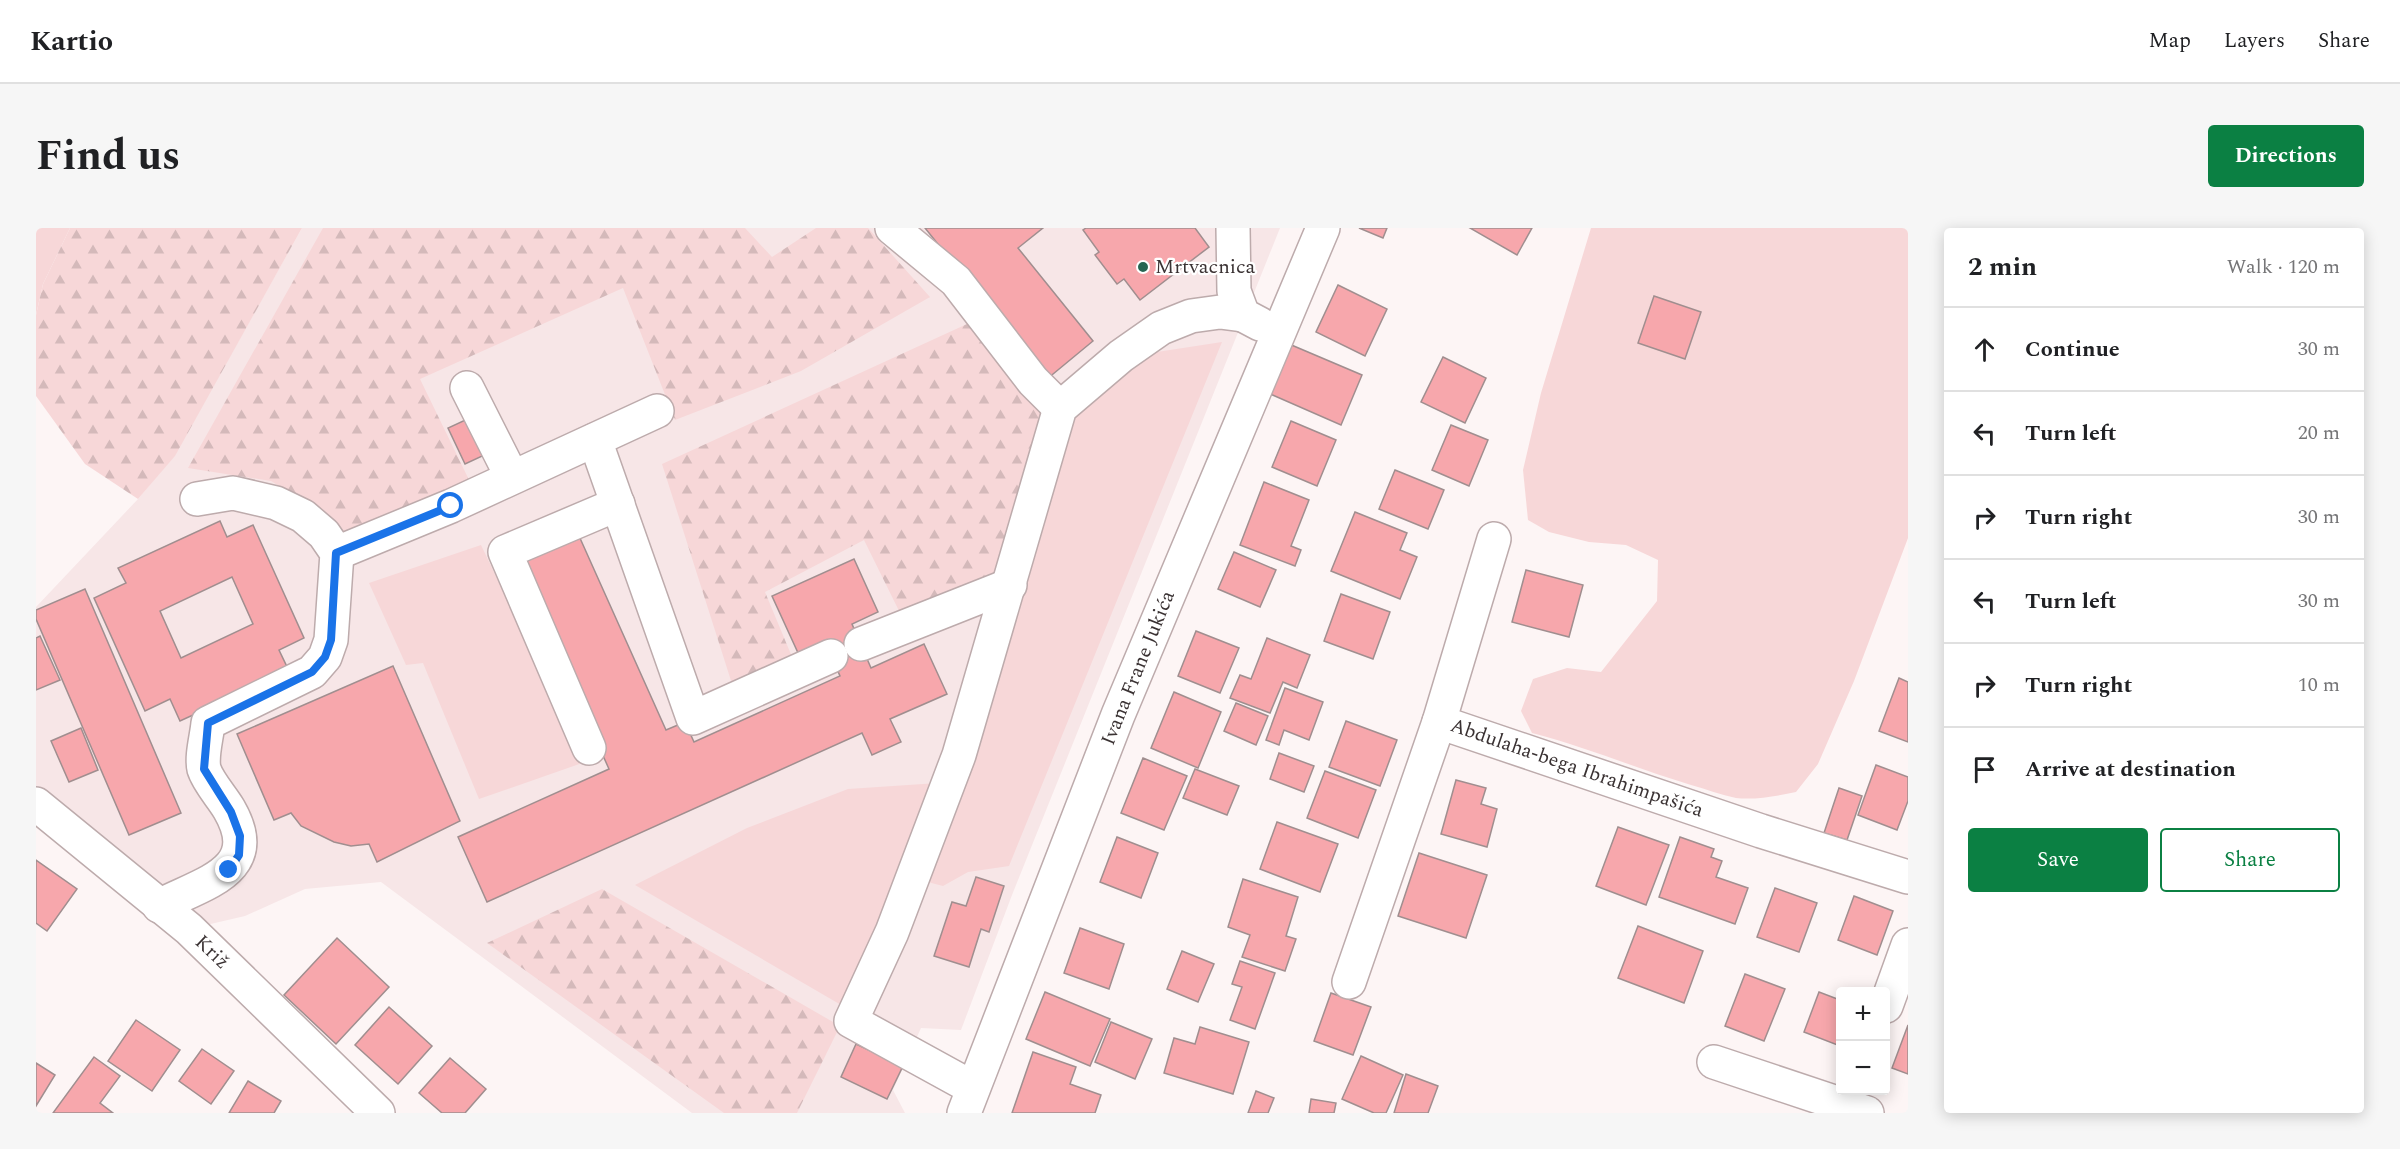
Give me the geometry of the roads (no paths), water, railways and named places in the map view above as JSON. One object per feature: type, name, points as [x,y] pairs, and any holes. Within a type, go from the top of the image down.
[{"type":"street","points":[[892,228],[956,280],[1033,381],[1060,408]]},
{"type":"street","points":[[1233,228],[1234,291],[1243,315]]},
{"type":"street","name":"Ivana Frane Jukića","points":[[969,1100],[1118,715],[1323,228]]},
{"type":"street","points":[[969,1100],[851,1021],[892,932],[959,755],[1011,585],[1060,408],[1121,356],[1161,328],[1191,316],[1220,312],[1243,315],[1278,332]]},
{"type":"street","points":[[467,388],[512,477]]},
{"type":"street","points":[[336,553],[451,506],[657,411]]},
{"type":"street","points":[[595,440],[693,718],[831,656]]},
{"type":"street","points":[[159,906],[229,870],[239,855],[240,836],[231,812],[204,769],[208,723],[312,672],[325,657],[331,640],[336,553],[324,534],[303,516],[276,503],[233,493],[197,499]]},
{"type":"street","points":[[589,748],[506,552],[618,504]]},
{"type":"street","points":[[1439,722],[1494,539]]},
{"type":"street","points":[[861,645],[1011,585]]},
{"type":"street","name":"Abdulaha-bega Ibrahimpašića","points":[[1349,982],[1439,722],[1761,831],[1908,877]]},
{"type":"street","name":"Križ","points":[[36,804],[189,929],[378,1113]]},
{"type":"street","points":[[1890,995],[1908,945]]},
{"type":"street","points":[[1714,1062],[1857,1103]]},
{"type":"place","name":"Mrtvacnica","points":[[1143,267]]}]
